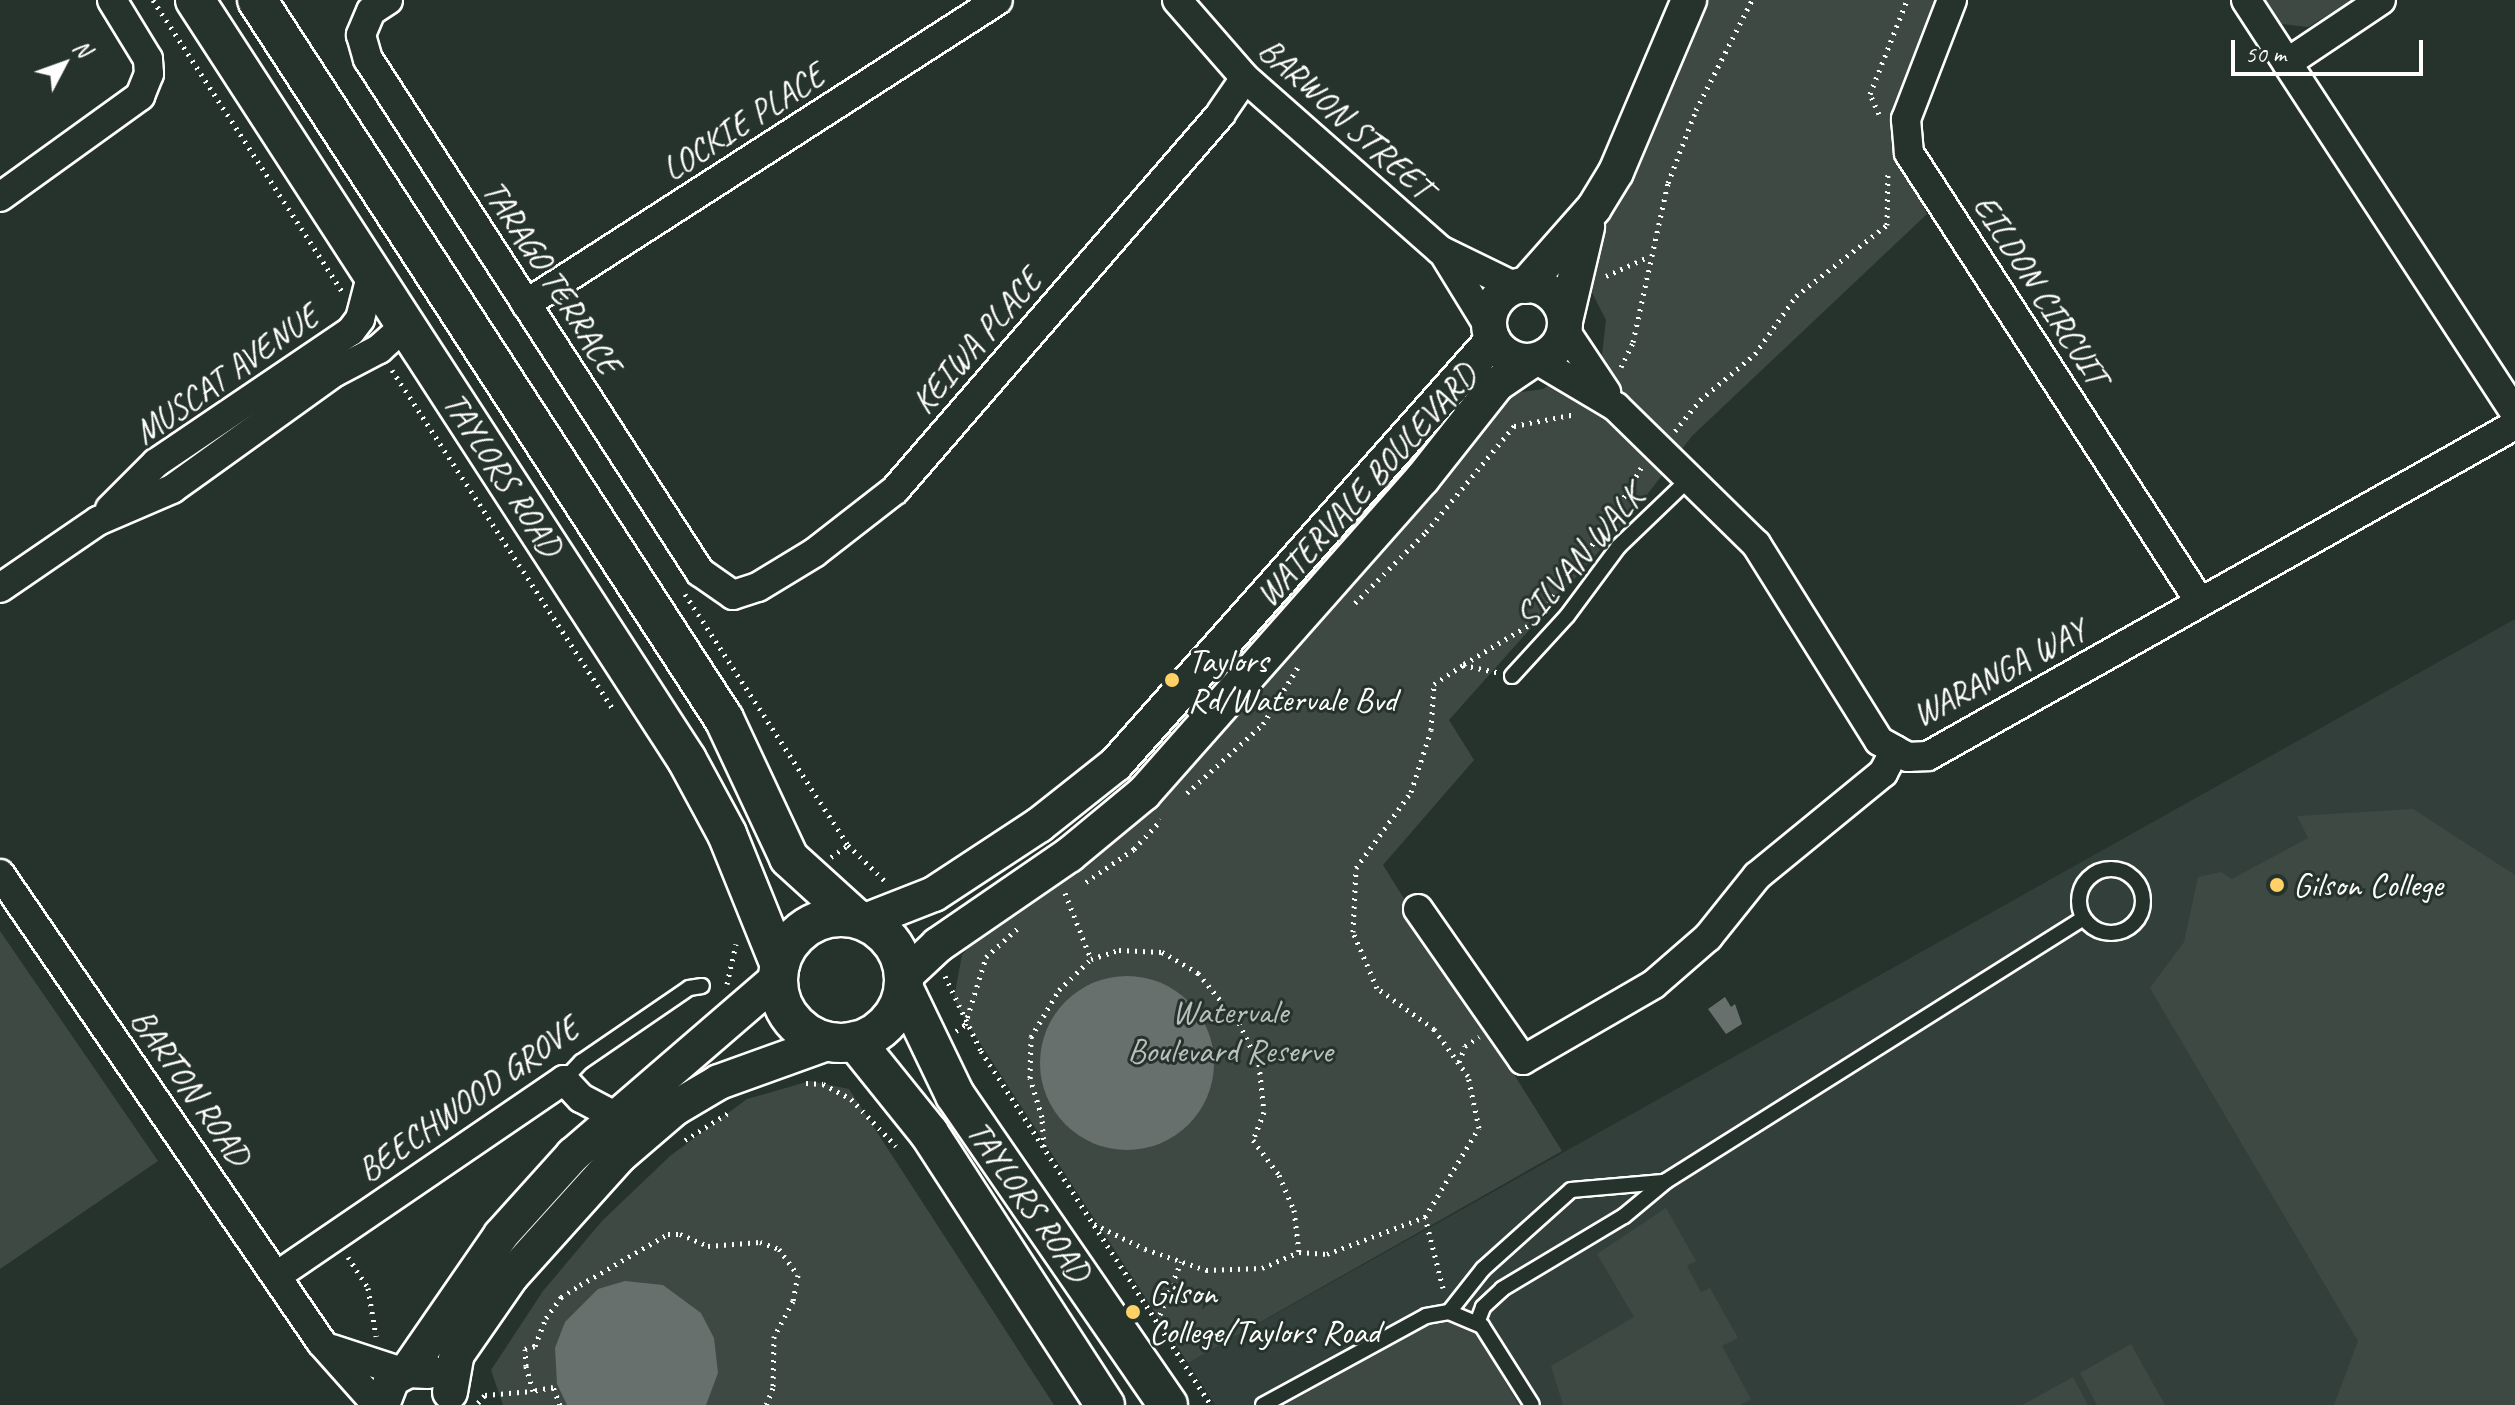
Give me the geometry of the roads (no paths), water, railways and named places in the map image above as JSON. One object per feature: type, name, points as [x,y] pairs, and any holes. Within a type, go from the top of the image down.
[{"type":"main road","name":"TAYLORS ROAD","points":[[195,0],[372,273],[393,337],[687,760],[727,834],[779,971]]},
{"type":"main road","name":"TAYLORS ROAD","points":[[257,0],[724,719],[776,837],[804,875],[860,920]]},
{"type":"main road","points":[[393,337],[417,282],[394,208]]},
{"type":"main road","points":[[835,917],[860,920],[896,950],[904,983],[887,1023],[842,1042],[799,1026],[787,1012],[779,971],[787,947],[808,927],[835,917]]},
{"type":"main road","name":"TAYLORS ROAD","points":[[904,983],[955,1095],[1168,1405]]},
{"type":"main road","name":"TAYLORS ROAD","points":[[842,1042],[929,1133],[1105,1405]]},
{"type":"street","points":[[0,197],[112,120],[146,84],[148,59],[112,0]]},
{"type":"street","name":"TARAGO TERRACE","points":[[388,0],[371,11],[361,35],[368,59],[700,572],[720,589]]},
{"type":"street","name":"LOCKIE PLACE","points":[[526,304],[998,0]]},
{"type":"street","name":"BARWON STREET","points":[[1177,0],[1245,78],[1440,250],[1491,333]]},
{"type":"street","points":[[1534,360],[1555,349],[1594,208],[1636,135],[1689,0]]},
{"type":"street","name":"EILDON CIRCUIT","points":[[1952,0],[1906,119],[1909,153],[2200,602]]},
{"type":"street","points":[[2246,0],[2515,413]]},
{"type":"street","points":[[2287,63],[2381,0]]},
{"type":"street","name":"KEIWA PLACE","points":[[720,589],[733,595],[758,587],[858,521],[895,490],[1221,113],[1245,78]]},
{"type":"street","points":[[1594,208],[1520,286],[1496,302],[1491,333],[1508,356],[1534,360],[1606,397],[1756,544],[1879,741],[1895,750]]},
{"type":"street","name":"BARWON STREET","points":[[1440,250],[1520,286]]},
{"type":"street","name":"MUSCAT AVENUE","points":[[0,588],[98,521],[156,463],[306,366],[360,319],[372,273]]},
{"type":"street","points":[[1520,286],[1547,291],[1606,397]]},
{"type":"street","name":"WATERVALE BOULEVARD","points":[[860,920],[909,905],[1039,825],[1116,764],[1491,333]]},
{"type":"street","name":"MUSCAT AVENUE","points":[[98,521],[172,489],[335,372],[393,337]]},
{"type":"street","name":"WATERVALE BOULEVARD","points":[[904,983],[938,945],[1069,855],[1144,793],[1422,479],[1497,384],[1534,360]]},
{"type":"street","name":"WARANGA WAY","points":[[1418,909],[1523,1060],[1654,984],[1708,937],[1757,876],[1883,773],[1895,750],[1908,757],[1928,756],[2515,425]]},
{"type":"street","name":"BARTON ROAD","points":[[0,874],[278,1275],[321,1342],[379,1405]]},
{"type":"street","points":[[379,1405],[394,1369],[501,1235],[615,1116],[742,1012],[779,971]]},
{"type":"street","points":[[465,1398],[463,1344],[520,1266],[591,1183],[693,1096],[774,1062],[842,1042]]},
{"type":"street","points":[[564,1080],[581,1098],[615,1116]]},
{"type":"street","name":"BEECHWOOD GROVE","points":[[278,1275],[564,1080]]},
{"type":"street","name":"BARTON ROAD","points":[[321,1342],[342,1356],[394,1369]]},
{"type":"street","points":[[394,1369],[428,1371],[465,1398]]},
{"type":"lane","name":"SILVAN WALK","points":[[1512,676],[1567,616],[1619,546],[1691,477]]},
{"type":"lane","points":[[2122,870],[2139,884],[2144,904],[2128,929],[2099,931],[2083,918],[2079,896],[2090,876],[2122,870]]},
{"type":"lane","points":[[1477,1323],[1483,1307],[1502,1289],[1624,1216],[1666,1181],[2083,918]]},
{"type":"lane","name":"BEECHWOOD GROVE","points":[[564,1080],[581,1062],[665,1005],[702,986]]},
{"type":"lane","points":[[1449,1312],[1483,1269],[1571,1190],[1666,1181]]},
{"type":"lane","points":[[1263,1405],[1426,1316],[1449,1312],[1477,1323],[1532,1405]]},
{"type":"place","name":"Taylors Rd/Watervale Bvd","points":[[1172,680]]},
{"type":"place","name":"Gilson College","points":[[2277,885]]},
{"type":"place","name":"Gilson College/Taylors Road","points":[[1133,1312]]},
{"type":"park label","name":"Watervale Boulevard Reserve","points":[[1230,1030]]}]
